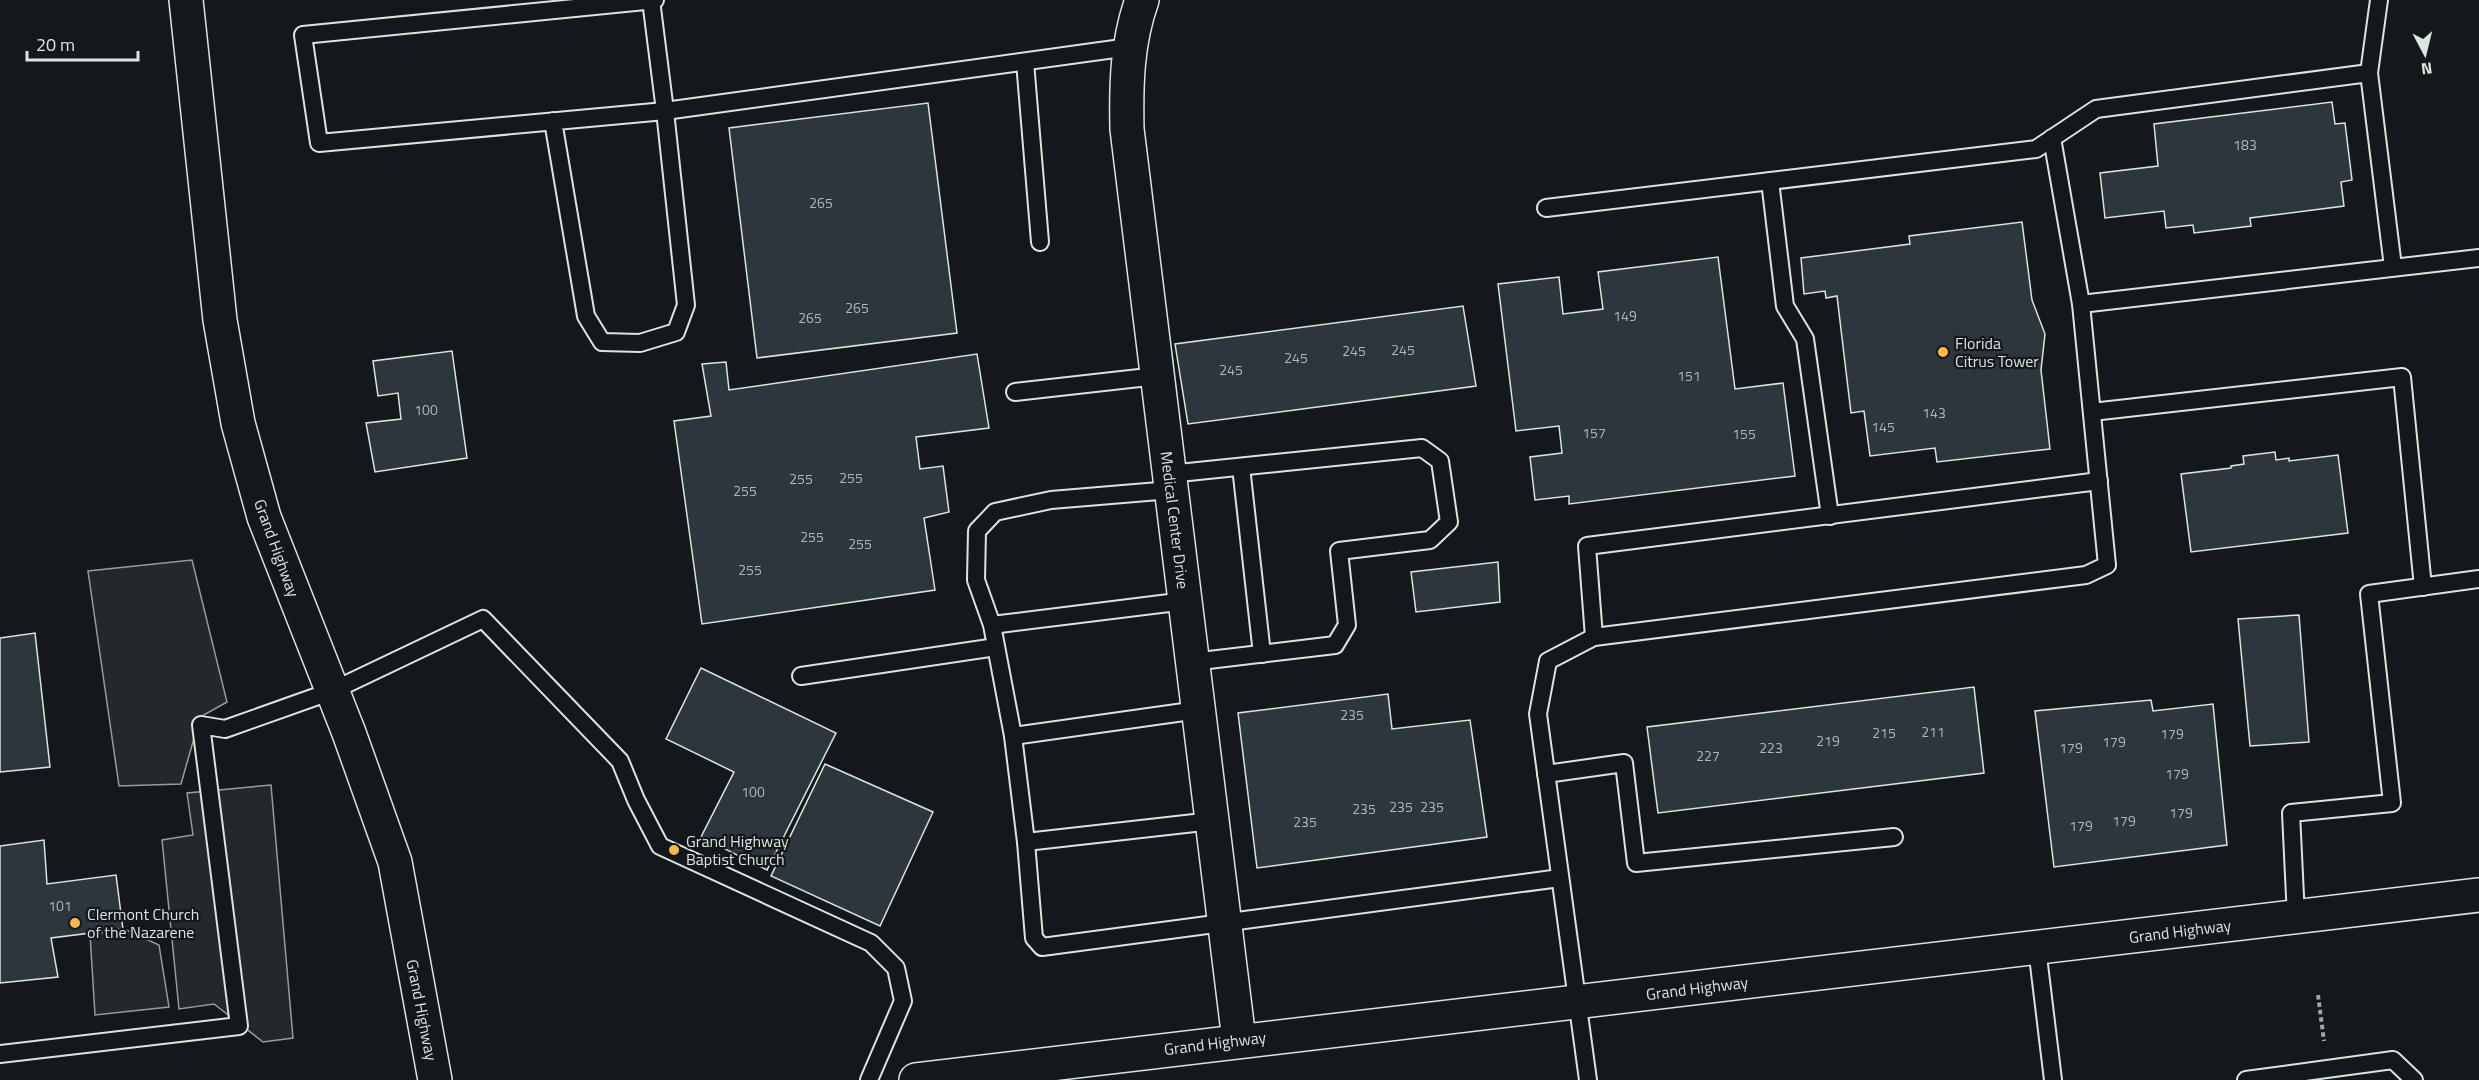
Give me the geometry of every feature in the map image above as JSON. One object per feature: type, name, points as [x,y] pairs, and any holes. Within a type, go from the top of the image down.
[{"type":"street","name":"Grand Highway","points":[[186,0],[220,320],[238,423],[264,517],[332,691],[395,862],[435,1080]]},
{"type":"street","name":"Medical Center Drive","points":[[1142,0],[1129,47],[1126,87],[1127,129],[1239,1040]]},
{"type":"street","name":"Grand Highway","points":[[916,1080],[2479,895]]},
{"type":"lane","points":[[554,122],[586,316],[602,342],[640,343],[676,332],[686,305],[651,0]]},
{"type":"lane","points":[[655,0],[303,34],[320,143],[665,111],[1129,47]]},
{"type":"lane","points":[[2379,0],[2369,73],[2393,267]]},
{"type":"lane","points":[[1025,62],[1040,242]]},
{"type":"lane","points":[[1546,208],[2036,149],[2096,109],[2369,73]]},
{"type":"lane","points":[[1588,1080],[1538,714],[1548,661],[1593,637],[2086,575],[2107,565],[2080,304],[2052,138]]},
{"type":"lane","points":[[1770,181],[1785,306],[1805,339],[1830,516]]},
{"type":"lane","points":[[2080,304],[2479,258]]},
{"type":"lane","points":[[1015,392],[1157,376]]},
{"type":"lane","points":[[2092,412],[2402,377],[2423,587]]},
{"type":"lane","points":[[1192,662],[1335,645],[1347,625],[1339,551],[1430,540],[1449,522],[1440,461],[1422,448],[1241,467],[1170,482],[1051,500],[995,512],[977,531],[976,580],[992,626],[1013,736],[1026,842],[1034,938],[1042,947],[1560,878]]},
{"type":"lane","points":[[1241,467],[1262,654]]},
{"type":"lane","points":[[1593,637],[1587,546],[2099,482]]},
{"type":"lane","points":[[2296,917],[2291,813],[2392,803],[2369,594],[2479,579]]},
{"type":"lane","points":[[992,626],[1185,601]]},
{"type":"lane","points":[[0,1054],[239,1026],[201,725],[225,729],[332,691],[483,619],[620,761],[636,800],[660,846],[871,943],[896,968],[903,1001],[869,1080]]},
{"type":"lane","points":[[801,675],[996,647]]},
{"type":"lane","points":[[1013,736],[1198,710]]},
{"type":"lane","points":[[1546,774],[1624,763],[1636,863],[1894,837]]},
{"type":"lane","points":[[1026,842],[1212,821]]},
{"type":"lane","points":[[2037,948],[2054,1080]]},
{"type":"lane","points":[[2246,1080],[2393,1060],[2414,1080]]},
{"type":"path","points":[[2318,994],[2322,1027]]},
{"type":"shaded area","points":[[192,560],[227,702],[200,717],[181,784],[119,786],[88,571]]},
{"type":"shaded area","points":[[271,785],[293,1038],[263,1042],[214,1004],[179,1009],[162,840],[193,835],[187,793]]},
{"type":"shaded area","points":[[126,930],[159,945],[169,1007],[95,1015],[90,934]]},
{"type":"building","points":[[2332,102],[2335,124],[2345,123],[2352,180],[2341,182],[2344,206],[2250,218],[2251,226],[2194,233],[2193,225],[2166,228],[2164,211],[2105,218],[2100,173],[2158,166],[2154,124]]},
{"type":"building","points":[[928,103],[957,333],[757,358],[729,128]]},
{"type":"building","name":"Florida Citrus Tower","points":[[2022,222],[2032,300],[2045,334],[2041,370],[2050,449],[1937,462],[1935,448],[1870,456],[1864,411],[1851,413],[1837,296],[1826,298],[1825,291],[1804,294],[1801,258],[1910,244],[1909,236]]},
{"type":"building","points":[[1718,257],[1735,389],[1783,383],[1795,476],[1569,504],[1569,496],[1535,500],[1530,457],[1562,453],[1559,426],[1516,431],[1498,284],[1559,277],[1563,314],[1603,309],[1598,272]]},
{"type":"building","points":[[1463,306],[1476,386],[1188,424],[1175,344]]},
{"type":"building","points":[[452,351],[467,458],[375,472],[366,423],[401,419],[398,393],[378,396],[373,361]]},
{"type":"building","points":[[977,354],[989,428],[916,437],[920,469],[943,466],[949,512],[924,518],[935,590],[702,624],[674,421],[711,416],[702,364],[726,362],[729,390]]},
{"type":"building","points":[[2275,452],[2276,460],[2289,458],[2289,461],[2338,455],[2348,533],[2191,552],[2181,474],[2231,468],[2231,466],[2244,464],[2243,456]]},
{"type":"building","points":[[1498,562],[1500,602],[1416,612],[1411,572]]},
{"type":"building","points":[[2299,615],[2309,742],[2250,746],[2238,619]]},
{"type":"building","points":[[35,633],[50,767],[0,772],[0,638]]},
{"type":"building","points":[[701,668],[836,733],[767,870],[701,837],[734,772],[666,739]]},
{"type":"building","points":[[1974,687],[1984,773],[1658,813],[1647,727]]},
{"type":"building","points":[[1388,694],[1392,729],[1470,720],[1487,837],[1257,868],[1238,713]]},
{"type":"building","points":[[2151,700],[2153,711],[2213,704],[2227,845],[2054,867],[2035,711]]},
{"type":"building","points":[[825,764],[933,812],[880,926],[771,876]]},
{"type":"building","points":[[44,840],[47,884],[116,875],[123,929],[51,938],[58,977],[0,983],[0,846]]},
{"type":"place","name":"Florida Citrus Tower","points":[[1943,352]]},
{"type":"place","name":"Grand Highway Baptist Church","points":[[674,850]]},
{"type":"place","name":"Clermont Church of the Nazarene","points":[[75,923]]}]
